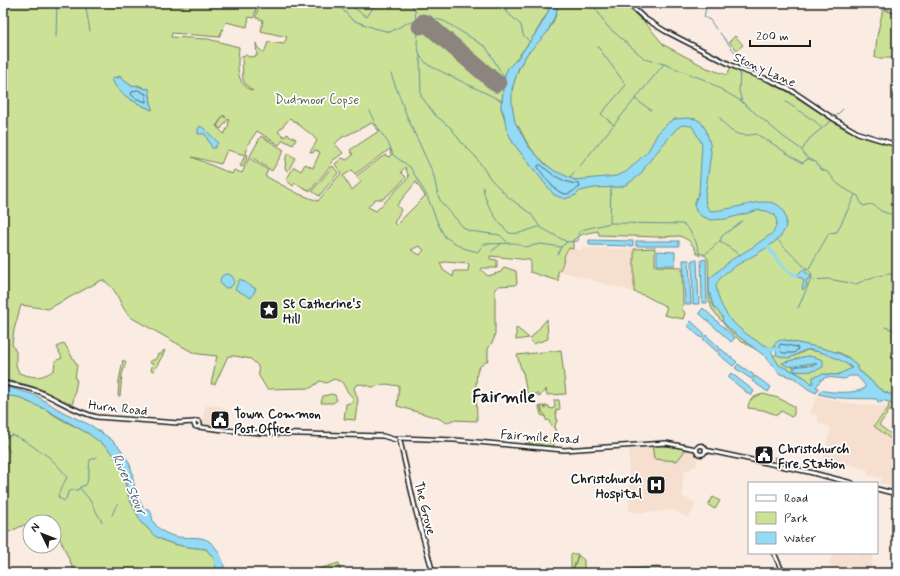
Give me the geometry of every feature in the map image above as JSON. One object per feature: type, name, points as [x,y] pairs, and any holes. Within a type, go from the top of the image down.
[{"type":"main road","name":"Stony Lane","points":[[628,3],[644,18],[665,32],[739,69],[770,80],[791,90],[834,120],[858,133],[897,145]]},
{"type":"main road","name":"Hurn Road","points":[[3,383],[22,386],[37,391],[75,410],[98,417],[194,424],[198,422],[199,426],[224,430],[372,436],[398,440]]},
{"type":"main road","name":"Fairmile Road","points":[[398,440],[406,438],[455,440],[564,450],[660,443],[696,449]]},
{"type":"main road","name":"The Grove","points":[[398,440],[432,573]]},
{"type":"main road","points":[[705,450],[704,453],[700,454],[696,449],[697,446],[701,445],[705,450],[809,472],[848,482]]},
{"type":"main road","points":[[878,489],[897,494]]},
{"type":"main road","points":[[774,554],[783,573]]},
{"type":"shaded area","points":[[569,248],[581,250],[582,248],[634,249],[634,292],[567,273],[558,272],[562,268]]},
{"type":"shaded area","points":[[817,396],[848,403],[889,407],[874,426],[891,439],[897,441],[897,492],[889,491],[890,485],[880,483],[882,478],[868,475],[867,469],[839,462],[837,470],[821,466],[831,427],[819,423],[817,415],[810,413]]},
{"type":"shaded area","points":[[205,406],[219,406],[228,410],[227,423],[224,423],[223,428],[205,426],[202,424]]},
{"type":"shaded area","name":"Christchurch Hospital","points":[[650,445],[692,449],[698,456],[696,466],[688,470],[684,470],[682,496],[696,504],[688,518],[672,510],[636,513],[630,511],[629,447]]},
{"type":"shaded area","points":[[833,554],[874,554],[869,573],[840,573],[841,569],[828,565]]},
{"type":"green space","name":"Dudmoor Copse","points":[[3,3],[257,3],[254,18],[249,17],[247,27],[226,22],[219,37],[172,33],[171,37],[208,39],[239,47],[238,72],[243,83],[247,88],[253,91],[243,80],[242,56],[257,56],[256,43],[257,47],[264,53],[268,42],[284,44],[287,37],[261,31],[263,20],[256,18],[259,3],[550,3],[548,12],[533,37],[509,68],[503,86],[501,108],[513,143],[554,194],[576,195],[578,192],[578,180],[565,177],[554,171],[532,150],[519,127],[515,123],[512,115],[511,97],[515,78],[523,61],[555,19],[557,3],[623,3],[647,25],[664,45],[707,68],[727,75],[731,66],[785,90],[841,127],[864,138],[897,147],[897,396],[884,392],[880,389],[858,370],[857,366],[849,358],[840,353],[785,340],[774,344],[775,346],[771,348],[761,344],[757,350],[739,340],[712,309],[709,299],[708,259],[704,254],[697,254],[694,247],[688,240],[680,236],[659,237],[599,235],[598,231],[583,234],[573,240],[573,249],[569,248],[567,251],[562,266],[558,272],[558,281],[530,272],[530,260],[490,256],[490,259],[497,260],[497,268],[482,268],[481,270],[488,276],[501,272],[504,267],[516,271],[517,283],[515,285],[498,286],[495,289],[494,339],[488,349],[488,360],[478,368],[477,374],[477,421],[452,420],[447,423],[438,418],[397,406],[399,386],[386,384],[372,387],[361,384],[356,385],[354,388],[358,400],[355,420],[344,419],[346,404],[353,402],[353,398],[342,382],[334,379],[326,383],[320,381],[311,388],[267,389],[259,376],[258,366],[251,359],[235,356],[228,356],[215,384],[211,384],[217,356],[194,353],[132,318],[127,314],[116,293],[102,280],[48,309],[21,305],[14,330],[12,344],[16,352],[16,365],[19,373],[29,376],[37,377],[54,370],[55,361],[62,358],[57,347],[64,343],[77,365],[75,379],[77,380],[72,407],[41,389],[17,382],[3,380]],"holes":[[[120,76],[133,87],[138,85],[149,89],[152,110],[122,93],[117,88],[114,77],[116,79]],[[222,118],[217,126],[221,129],[228,119],[228,127],[224,134],[216,126]],[[290,118],[312,135],[317,141],[310,152],[313,153],[315,150],[320,152],[313,168],[305,164],[301,171],[294,167],[286,180],[293,186],[295,183],[310,191],[332,164],[331,162],[343,153],[335,144],[341,138],[372,123],[379,131],[350,150],[353,155],[347,160],[342,158],[335,164],[341,173],[318,201],[299,194],[265,176],[268,170],[249,158],[242,173],[234,170],[232,174],[192,157],[221,164],[227,150],[245,155],[240,166],[243,167],[248,155],[246,154],[248,144],[257,131],[279,145],[283,140],[293,145],[296,139],[287,134],[285,137],[278,132]],[[390,149],[391,155],[389,157],[385,155],[356,176],[361,182],[352,190],[343,176],[352,170],[355,174]],[[405,167],[409,177],[376,211],[368,207],[375,199],[383,199],[406,177],[401,172]],[[416,182],[425,196],[396,225],[394,223],[401,210],[397,205]],[[419,246],[424,250],[420,255],[411,250]],[[446,262],[469,264],[468,271],[454,271],[453,277],[443,270],[440,263]]]},
{"type":"green space","points":[[883,9],[897,15],[897,58],[875,58],[877,36]]},
{"type":"green space","points":[[735,36],[743,45],[737,50],[729,42]]},
{"type":"green space","points":[[261,136],[284,150],[272,171],[250,156]]},
{"type":"green space","points":[[288,153],[295,158],[288,171],[285,169],[286,157]]},
{"type":"green space","points":[[333,166],[338,173],[319,196],[312,191]]},
{"type":"green space","points":[[655,248],[655,266],[682,267],[682,309],[685,313],[683,319],[664,315],[667,307],[646,296],[634,292],[634,249]]},
{"type":"green space","points":[[547,319],[548,339],[533,344],[530,339]]},
{"type":"green space","points":[[517,328],[529,338],[516,340]]},
{"type":"green space","points":[[164,350],[165,351],[154,371],[151,370],[153,364],[150,363],[151,360],[155,360],[158,354],[160,355]]},
{"type":"green space","points":[[561,350],[566,394],[547,395],[546,389],[540,397],[538,394],[527,394],[523,372],[517,355]]},
{"type":"green space","points":[[807,350],[825,353],[843,361],[852,369],[837,375],[827,374],[813,380],[814,384],[812,384],[806,378],[779,365],[773,356],[777,354],[785,357],[796,355]],"holes":[[[807,356],[816,362],[796,365],[783,363]],[[817,363],[823,367],[795,371],[793,368],[818,364]]]},
{"type":"green space","points":[[123,360],[126,362],[122,375],[120,396],[118,396],[119,381]]},
{"type":"green space","points":[[332,394],[335,395],[337,400],[333,403],[321,403],[323,396]]},
{"type":"green space","points":[[763,394],[778,398],[794,406],[794,415],[791,417],[782,411],[777,415],[763,410],[748,408],[749,402],[752,398]]},
{"type":"green space","points":[[3,396],[12,396],[19,397],[39,406],[91,435],[104,444],[120,464],[128,495],[142,522],[149,530],[165,541],[183,546],[206,549],[214,558],[216,573],[75,573],[62,543],[62,514],[22,514],[22,526],[3,535]]},
{"type":"green space","points":[[554,400],[559,400],[560,409],[556,410],[555,413],[557,422],[555,427],[557,431],[549,422],[550,421],[547,421],[545,418],[546,417],[541,415],[539,407],[544,406],[545,409],[545,406],[549,406],[549,408],[553,409],[555,407]]},
{"type":"green space","points":[[890,402],[897,404],[897,415],[890,410],[879,425],[896,438],[897,437],[897,441],[891,439],[874,426],[889,407]]},
{"type":"green space","points":[[545,438],[546,441],[554,441],[554,446],[525,443],[529,443],[529,439]]},
{"type":"green space","points":[[652,445],[687,448],[677,461],[654,459]]},
{"type":"green space","points":[[774,457],[784,459],[784,462],[793,464],[793,467],[775,461]]},
{"type":"green space","points":[[713,497],[720,501],[715,509],[708,505]]},
{"type":"green space","points":[[571,554],[578,554],[574,567],[571,570]]},
{"type":"green space","points":[[578,556],[584,560],[584,569],[573,570]]},
{"type":"green space","points":[[339,563],[341,573],[313,573],[322,568]]},
{"type":"green space","points":[[659,567],[661,569],[661,573],[567,573]]},
{"type":"water","points":[[550,3],[557,3],[557,11],[547,33],[527,54],[519,67],[512,89],[512,105],[515,122],[528,146],[545,164],[555,171],[575,180],[616,176],[626,172],[648,151],[658,133],[669,122],[675,119],[687,118],[696,119],[701,122],[706,130],[711,153],[705,196],[706,205],[709,210],[712,211],[771,202],[777,204],[785,215],[786,226],[780,236],[771,245],[733,268],[723,276],[716,285],[722,306],[734,324],[751,337],[771,348],[779,365],[795,372],[807,379],[812,384],[813,377],[823,374],[837,375],[852,368],[830,356],[810,350],[806,350],[790,358],[782,357],[777,355],[774,344],[780,340],[785,340],[838,353],[855,363],[858,370],[880,389],[897,396],[897,404],[881,400],[881,403],[878,402],[877,399],[840,398],[819,394],[821,390],[843,392],[856,391],[865,388],[865,385],[857,376],[849,376],[845,379],[826,377],[821,380],[816,387],[819,388],[816,393],[808,389],[794,378],[780,374],[766,357],[734,333],[723,322],[722,316],[714,307],[712,302],[709,290],[709,279],[731,260],[773,233],[777,223],[775,215],[767,211],[759,210],[726,219],[711,220],[701,216],[696,211],[694,205],[699,192],[702,144],[692,126],[682,125],[676,129],[647,164],[641,174],[621,187],[594,188],[580,191],[576,195],[565,199],[554,195],[513,143],[506,128],[504,114],[501,108],[506,72],[537,31],[546,15]]},
{"type":"water","points":[[118,76],[133,87],[135,85],[149,89],[152,110],[128,98],[118,89],[112,78],[118,78]]},
{"type":"water","points":[[200,126],[218,142],[215,148],[212,148],[205,134],[198,134],[198,129]]},
{"type":"water","points":[[589,240],[633,241],[633,246],[589,245]]},
{"type":"water","points":[[636,241],[679,241],[679,246],[636,246]]},
{"type":"water","points":[[657,251],[675,252],[675,265],[657,265]]},
{"type":"water","points":[[706,259],[707,303],[702,303],[701,260]]},
{"type":"water","points":[[683,260],[689,260],[691,304],[685,304]]},
{"type":"water","points":[[692,260],[697,260],[699,304],[693,304]]},
{"type":"water","points":[[806,267],[807,269],[805,272],[811,276],[806,280],[807,285],[803,290],[802,287],[804,282],[802,278],[793,275],[797,275]]},
{"type":"water","points":[[227,274],[232,276],[234,281],[232,286],[227,288],[222,286],[220,281],[222,276]]},
{"type":"water","points":[[240,279],[256,289],[251,298],[235,289]]},
{"type":"water","points":[[703,308],[735,338],[731,342],[699,313]]},
{"type":"water","points":[[691,321],[705,334],[701,338],[687,325]]},
{"type":"water","points":[[706,335],[720,348],[717,352],[703,339]]},
{"type":"water","points":[[721,349],[737,362],[733,366],[718,354]]},
{"type":"water","points":[[807,356],[823,360],[823,367],[817,370],[802,372],[795,371],[793,368],[817,364],[809,363],[790,366],[782,363]]},
{"type":"water","points":[[738,364],[754,375],[751,379],[735,368]]},
{"type":"water","points":[[731,373],[754,391],[751,396],[728,377]]},
{"type":"water","points":[[755,376],[771,387],[768,392],[752,381]]},
{"type":"water","name":"River Stour","points":[[3,388],[11,388],[35,395],[63,412],[92,426],[112,440],[120,448],[129,462],[137,496],[145,511],[147,508],[152,514],[153,521],[156,526],[162,531],[173,536],[202,538],[208,541],[214,546],[220,555],[224,564],[224,573],[216,573],[214,558],[206,549],[180,546],[167,542],[155,536],[146,526],[142,524],[130,499],[122,470],[113,454],[106,447],[89,434],[47,410],[21,398],[3,396]]},
{"type":"waterway","points":[[56,37],[57,3]]},
{"type":"waterway","points":[[85,3],[90,31]]},
{"type":"waterway","points":[[116,3],[121,6]]},
{"type":"waterway","points":[[337,3],[352,20],[390,32],[405,24],[416,21]]},
{"type":"waterway","points":[[347,3],[367,17],[376,3]]},
{"type":"waterway","points":[[411,3],[415,10],[416,21],[418,23]]},
{"type":"waterway","points":[[497,3],[521,25],[523,35],[530,42]]},
{"type":"waterway","points":[[505,11],[511,3]]},
{"type":"waterway","points":[[592,3],[607,26],[645,59],[664,64],[705,80],[741,101]]},
{"type":"waterway","points":[[701,3],[706,7],[704,17],[710,20],[716,29]]},
{"type":"waterway","points":[[884,8],[897,14]]},
{"type":"waterway","points":[[502,101],[428,65],[420,56],[417,43],[419,23],[426,17],[444,21],[486,47],[505,79]]},
{"type":"waterway","points":[[720,33],[741,60],[741,68]]},
{"type":"waterway","points":[[598,47],[626,85],[601,114],[614,125]]},
{"type":"waterway","points":[[420,56],[421,96],[435,115],[451,128],[461,142],[475,156],[490,178],[508,197],[531,214],[540,227],[567,242],[578,241],[579,232],[581,230],[610,223],[683,224],[694,238],[700,256]]},
{"type":"waterway","points":[[570,178],[664,64]]},
{"type":"waterway","points":[[740,71],[739,91],[742,102],[785,138],[801,149],[807,158],[816,162],[820,169],[829,174],[835,182],[858,196],[862,205],[875,206],[881,211],[897,216]]},
{"type":"waterway","points":[[391,74],[408,119],[433,173],[441,202],[464,228],[469,231],[500,235],[507,242]]},
{"type":"waterway","points":[[635,99],[651,110]]},
{"type":"waterway","points":[[786,102],[816,122],[821,128]]},
{"type":"waterway","points":[[834,118],[843,109]]},
{"type":"waterway","points":[[370,111],[393,155],[410,167],[427,196],[445,237],[463,248],[478,252],[483,244],[515,243],[525,247],[541,244],[561,247]]},
{"type":"waterway","points":[[719,116],[722,122],[734,132],[744,135],[756,134],[802,163],[808,159]]},
{"type":"waterway","points":[[803,149],[809,139],[832,120]]},
{"type":"waterway","points":[[483,187],[486,200],[492,212],[500,224],[509,233],[521,233],[539,227]]},
{"type":"waterway","points":[[610,222],[611,187]]},
{"type":"waterway","points":[[808,270],[829,233],[837,232],[855,195]]},
{"type":"waterway","points":[[703,256],[720,241],[722,236],[742,221]]},
{"type":"waterway","points":[[777,239],[806,268]]},
{"type":"waterway","points":[[720,241],[740,255]]},
{"type":"waterway","points":[[558,254],[561,247],[567,242]]},
{"type":"waterway","points":[[492,251],[501,244]]},
{"type":"waterway","points":[[766,244],[783,267],[797,276]]},
{"type":"waterway","points":[[798,308],[812,277],[809,271]]},
{"type":"waterway","points":[[811,280],[828,279],[856,284],[873,277],[889,274],[897,275]]},
{"type":"waterway","points":[[885,327],[897,331]]},
{"type":"waterway","points":[[766,348],[780,350]]},
{"type":"waterway","points":[[3,439],[12,435],[20,438],[54,462],[67,477],[58,495],[59,498],[64,501],[68,492],[78,490],[80,487],[86,485],[90,460],[97,457]]},
{"type":"waterway","points":[[3,440],[10,452]]},
{"type":"waterway","points":[[80,488],[89,499],[102,522]]},
{"type":"waterway","points":[[112,515],[118,504]]},
{"type":"runway","points":[[423,20],[427,21],[500,83],[496,86],[426,26],[420,28],[418,27],[423,20]]},
{"type":"place","name":"St Catherine's Hill","points":[[269,310]]},
{"type":"place","name":"Town Common Post Office","points":[[220,420]]},
{"type":"place","name":"Christchurch Fire Station","points":[[764,455]]},
{"type":"place","name":"Christchurch Hospital","points":[[656,485]]},
{"type":"district","name":"Fairmile","points":[[504,396]]}]
